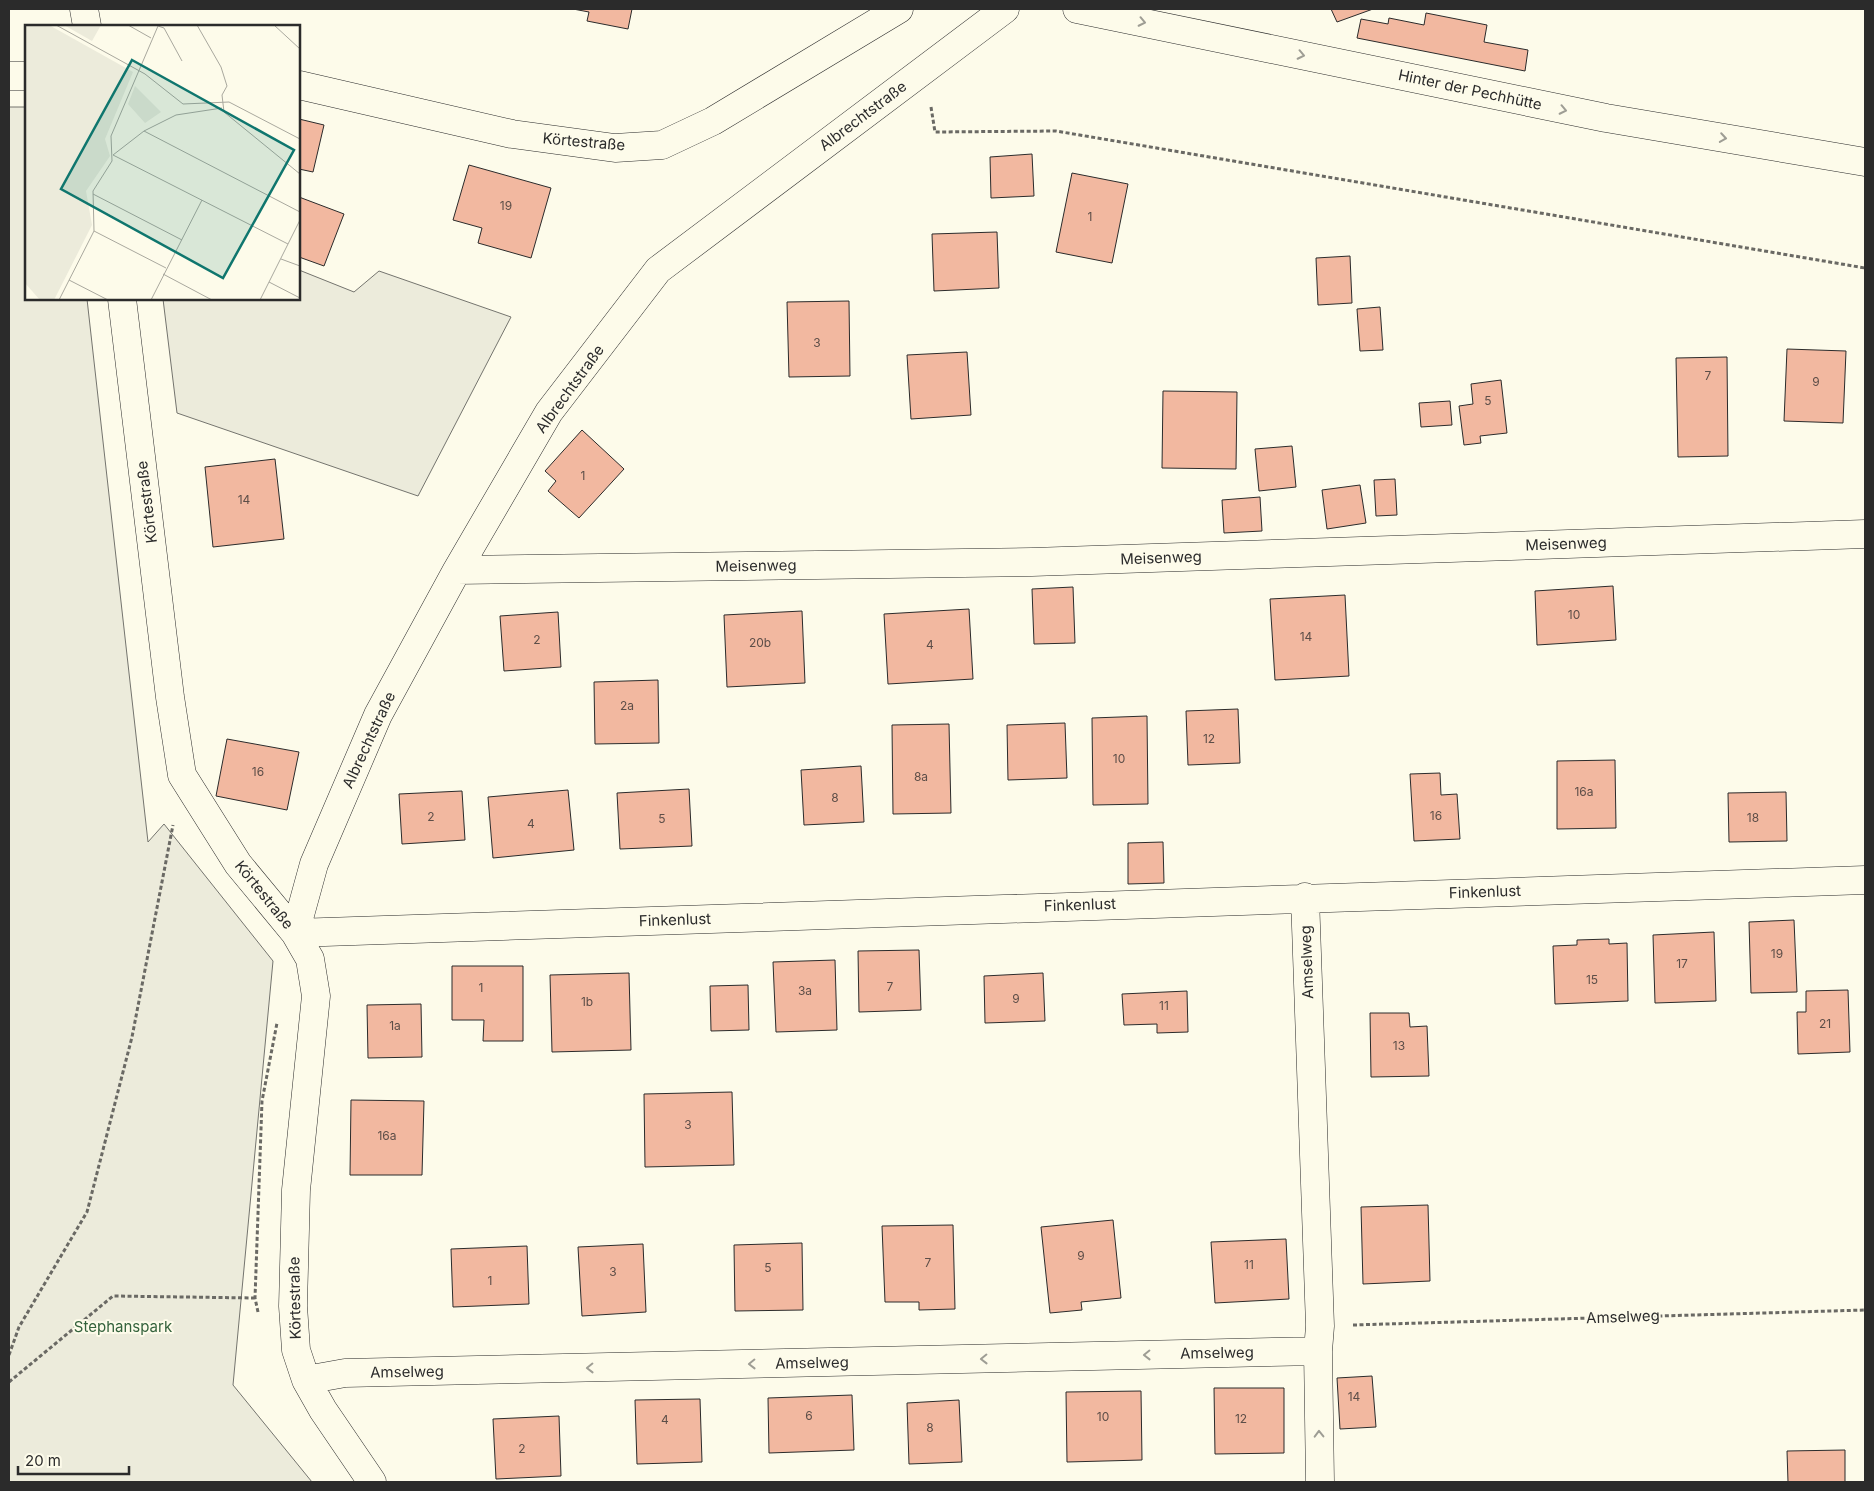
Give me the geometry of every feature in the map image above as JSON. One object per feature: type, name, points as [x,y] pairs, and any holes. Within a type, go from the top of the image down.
[{"type":"street","points":[[84,9],[87,25]]},
{"type":"street","name":"Körtestraße","points":[[300,85],[532,137],[615,148],[662,145],[713,121],[899,9]]},
{"type":"street","name":"Albrechtstraße","points":[[295,933],[314,864],[378,715],[457,570],[549,412],[658,270],[1005,9]]},
{"type":"street","name":"Hinter der Pechhütte","points":[[1077,9],[1606,118],[1865,162]]},
{"type":"street","points":[[9,76],[25,76]]},
{"type":"street","name":"Körtestraße","points":[[122,300],[169,687],[182,775],[238,864],[295,933],[310,959],[316,996],[296,1190],[294,1286],[296,1350],[306,1380],[322,1410],[372,1482]]},
{"type":"street","name":"Meisenweg","points":[[457,570],[1032,562],[1865,534]]},
{"type":"street","name":"Finkenlust","points":[[295,933],[1304,897],[1865,880]]},
{"type":"street","name":"Amselweg","points":[[1304,897],[1319,1339],[1320,1482]]},
{"type":"street","name":"Amselweg","points":[[306,1380],[345,1374],[1319,1339]]},
{"type":"path","points":[[925,70],[935,132],[1056,130],[1865,268]]},
{"type":"path","points":[[9,1356],[19,1327],[87,1212],[132,1037],[182,775]]},
{"type":"path","points":[[9,1382],[113,1296],[255,1298]]},
{"type":"path","name":"Amselweg","points":[[1319,1339],[1865,1310]]},
{"type":"green space","name":"Stephanspark","points":[[9,107],[25,107],[25,300],[87,300],[148,842],[164,824],[273,961],[233,1385],[312,1482],[9,1482]]},
{"type":"green space","points":[[300,270],[354,292],[379,271],[511,317],[418,496],[177,413],[163,300],[300,300]]},
{"type":"building","points":[[573,9],[632,9],[628,29],[587,21],[589,12]]},
{"type":"building","points":[[1331,9],[1373,9],[1337,22]]},
{"type":"building","points":[[1426,13],[1487,25],[1484,42],[1528,50],[1525,71],[1357,38],[1361,19],[1388,24],[1389,18],[1424,25]]},
{"type":"building","points":[[300,119],[324,125],[313,172],[300,169]]},
{"type":"building","points":[[1032,154],[1034,196],[991,198],[990,157]]},
{"type":"building","points":[[469,165],[551,188],[531,258],[478,243],[482,228],[453,220]]},
{"type":"building","points":[[1072,173],[1128,184],[1112,263],[1056,252]]},
{"type":"building","points":[[300,197],[344,214],[324,266],[300,257]]},
{"type":"building","points":[[997,232],[999,288],[934,291],[932,234]]},
{"type":"building","points":[[1350,256],[1352,303],[1318,305],[1316,258]]},
{"type":"building","points":[[849,301],[850,376],[789,377],[787,302]]},
{"type":"building","points":[[1380,307],[1383,350],[1360,351],[1357,309]]},
{"type":"building","points":[[1787,349],[1846,351],[1843,423],[1784,421]]},
{"type":"building","points":[[967,352],[971,415],[911,419],[907,355]]},
{"type":"building","points":[[1727,357],[1728,456],[1678,457],[1676,358]]},
{"type":"building","points":[[1501,380],[1507,433],[1480,436],[1481,443],[1464,445],[1459,406],[1473,404],[1471,384]]},
{"type":"building","points":[[1163,391],[1237,392],[1236,469],[1162,468]]},
{"type":"building","points":[[1450,401],[1452,425],[1421,427],[1419,403]]},
{"type":"building","points":[[582,430],[624,469],[579,518],[548,491],[556,481],[545,471]]},
{"type":"building","points":[[1292,446],[1296,487],[1259,491],[1255,449]]},
{"type":"building","points":[[275,459],[284,539],[213,547],[205,467]]},
{"type":"building","points":[[1395,479],[1397,515],[1376,516],[1374,480]]},
{"type":"building","points":[[1360,485],[1366,523],[1327,529],[1322,490]]},
{"type":"building","points":[[1260,497],[1262,531],[1224,533],[1222,500]]},
{"type":"building","points":[[1613,586],[1616,640],[1537,645],[1535,591]]},
{"type":"building","points":[[1073,587],[1075,643],[1034,644],[1032,589]]},
{"type":"building","points":[[1345,595],[1349,676],[1275,680],[1270,599]]},
{"type":"building","points":[[969,609],[973,679],[888,684],[884,614]]},
{"type":"building","points":[[802,611],[805,683],[727,687],[724,615]]},
{"type":"building","points":[[558,612],[561,667],[504,671],[500,616]]},
{"type":"building","points":[[658,680],[659,743],[595,744],[594,682]]},
{"type":"building","points":[[1238,709],[1240,763],[1188,765],[1186,711]]},
{"type":"building","points":[[1147,716],[1148,804],[1093,805],[1092,718]]},
{"type":"building","points":[[1065,723],[1067,778],[1008,780],[1007,725]]},
{"type":"building","points":[[949,724],[951,813],[893,814],[892,725]]},
{"type":"building","points":[[227,739],[299,752],[287,810],[216,796]]},
{"type":"building","points":[[1615,760],[1616,828],[1557,829],[1557,761]]},
{"type":"building","points":[[861,766],[864,822],[804,825],[801,770]]},
{"type":"building","points":[[1440,773],[1441,795],[1457,794],[1460,839],[1414,841],[1410,774]]},
{"type":"building","points":[[689,789],[692,846],[620,849],[617,793]]},
{"type":"building","points":[[568,790],[574,850],[493,858],[488,797]]},
{"type":"building","points":[[462,791],[465,840],[402,844],[399,794]]},
{"type":"building","points":[[1786,792],[1787,841],[1729,842],[1728,793]]},
{"type":"building","points":[[1163,842],[1164,883],[1128,884],[1128,843]]},
{"type":"building","points":[[1794,920],[1797,992],[1751,993],[1749,922]]},
{"type":"building","points":[[1714,932],[1716,1001],[1655,1003],[1653,935]]},
{"type":"building","points":[[1609,939],[1609,944],[1627,943],[1628,1001],[1555,1004],[1553,946],[1577,945],[1577,940]]},
{"type":"building","points":[[919,950],[921,1010],[859,1012],[858,951]]},
{"type":"building","points":[[835,960],[837,1030],[776,1032],[773,962]]},
{"type":"building","points":[[452,966],[523,966],[523,1041],[483,1041],[484,1020],[452,1020]]},
{"type":"building","points":[[629,973],[631,1050],[552,1052],[550,975]]},
{"type":"building","points":[[1043,973],[1045,1021],[985,1023],[984,976]]},
{"type":"building","points":[[748,985],[749,1030],[711,1031],[710,986]]},
{"type":"building","points":[[1848,990],[1850,1052],[1798,1054],[1797,1012],[1806,1012],[1806,991]]},
{"type":"building","points":[[1187,991],[1188,1032],[1157,1033],[1157,1024],[1124,1025],[1122,994]]},
{"type":"building","points":[[421,1004],[422,1057],[368,1058],[367,1005]]},
{"type":"building","points":[[1370,1013],[1409,1013],[1410,1027],[1427,1026],[1429,1076],[1371,1077]]},
{"type":"building","points":[[732,1092],[734,1165],[645,1167],[644,1094]]},
{"type":"building","points":[[351,1100],[424,1101],[422,1175],[350,1175]]},
{"type":"building","points":[[1428,1205],[1430,1281],[1363,1284],[1361,1207]]},
{"type":"building","points":[[1113,1220],[1121,1298],[1081,1302],[1082,1310],[1050,1313],[1041,1227]]},
{"type":"building","points":[[953,1225],[955,1309],[919,1310],[919,1302],[885,1302],[882,1226]]},
{"type":"building","points":[[1286,1239],[1289,1299],[1215,1303],[1211,1242]]},
{"type":"building","points":[[802,1243],[803,1310],[735,1311],[734,1245]]},
{"type":"building","points":[[643,1244],[646,1312],[582,1316],[578,1247]]},
{"type":"building","points":[[527,1246],[529,1304],[453,1307],[451,1249]]},
{"type":"building","points":[[1372,1376],[1376,1427],[1340,1429],[1337,1378]]},
{"type":"building","points":[[1214,1388],[1284,1388],[1284,1453],[1215,1454]]},
{"type":"building","points":[[1141,1391],[1142,1460],[1067,1462],[1066,1392]]},
{"type":"building","points":[[852,1395],[854,1450],[769,1453],[768,1398]]},
{"type":"building","points":[[700,1399],[702,1462],[637,1464],[635,1400]]},
{"type":"building","points":[[959,1400],[962,1462],[909,1464],[907,1403]]},
{"type":"building","points":[[559,1416],[561,1476],[496,1479],[493,1419]]},
{"type":"building","points":[[1845,1450],[1845,1482],[1788,1482],[1787,1451]]}]
